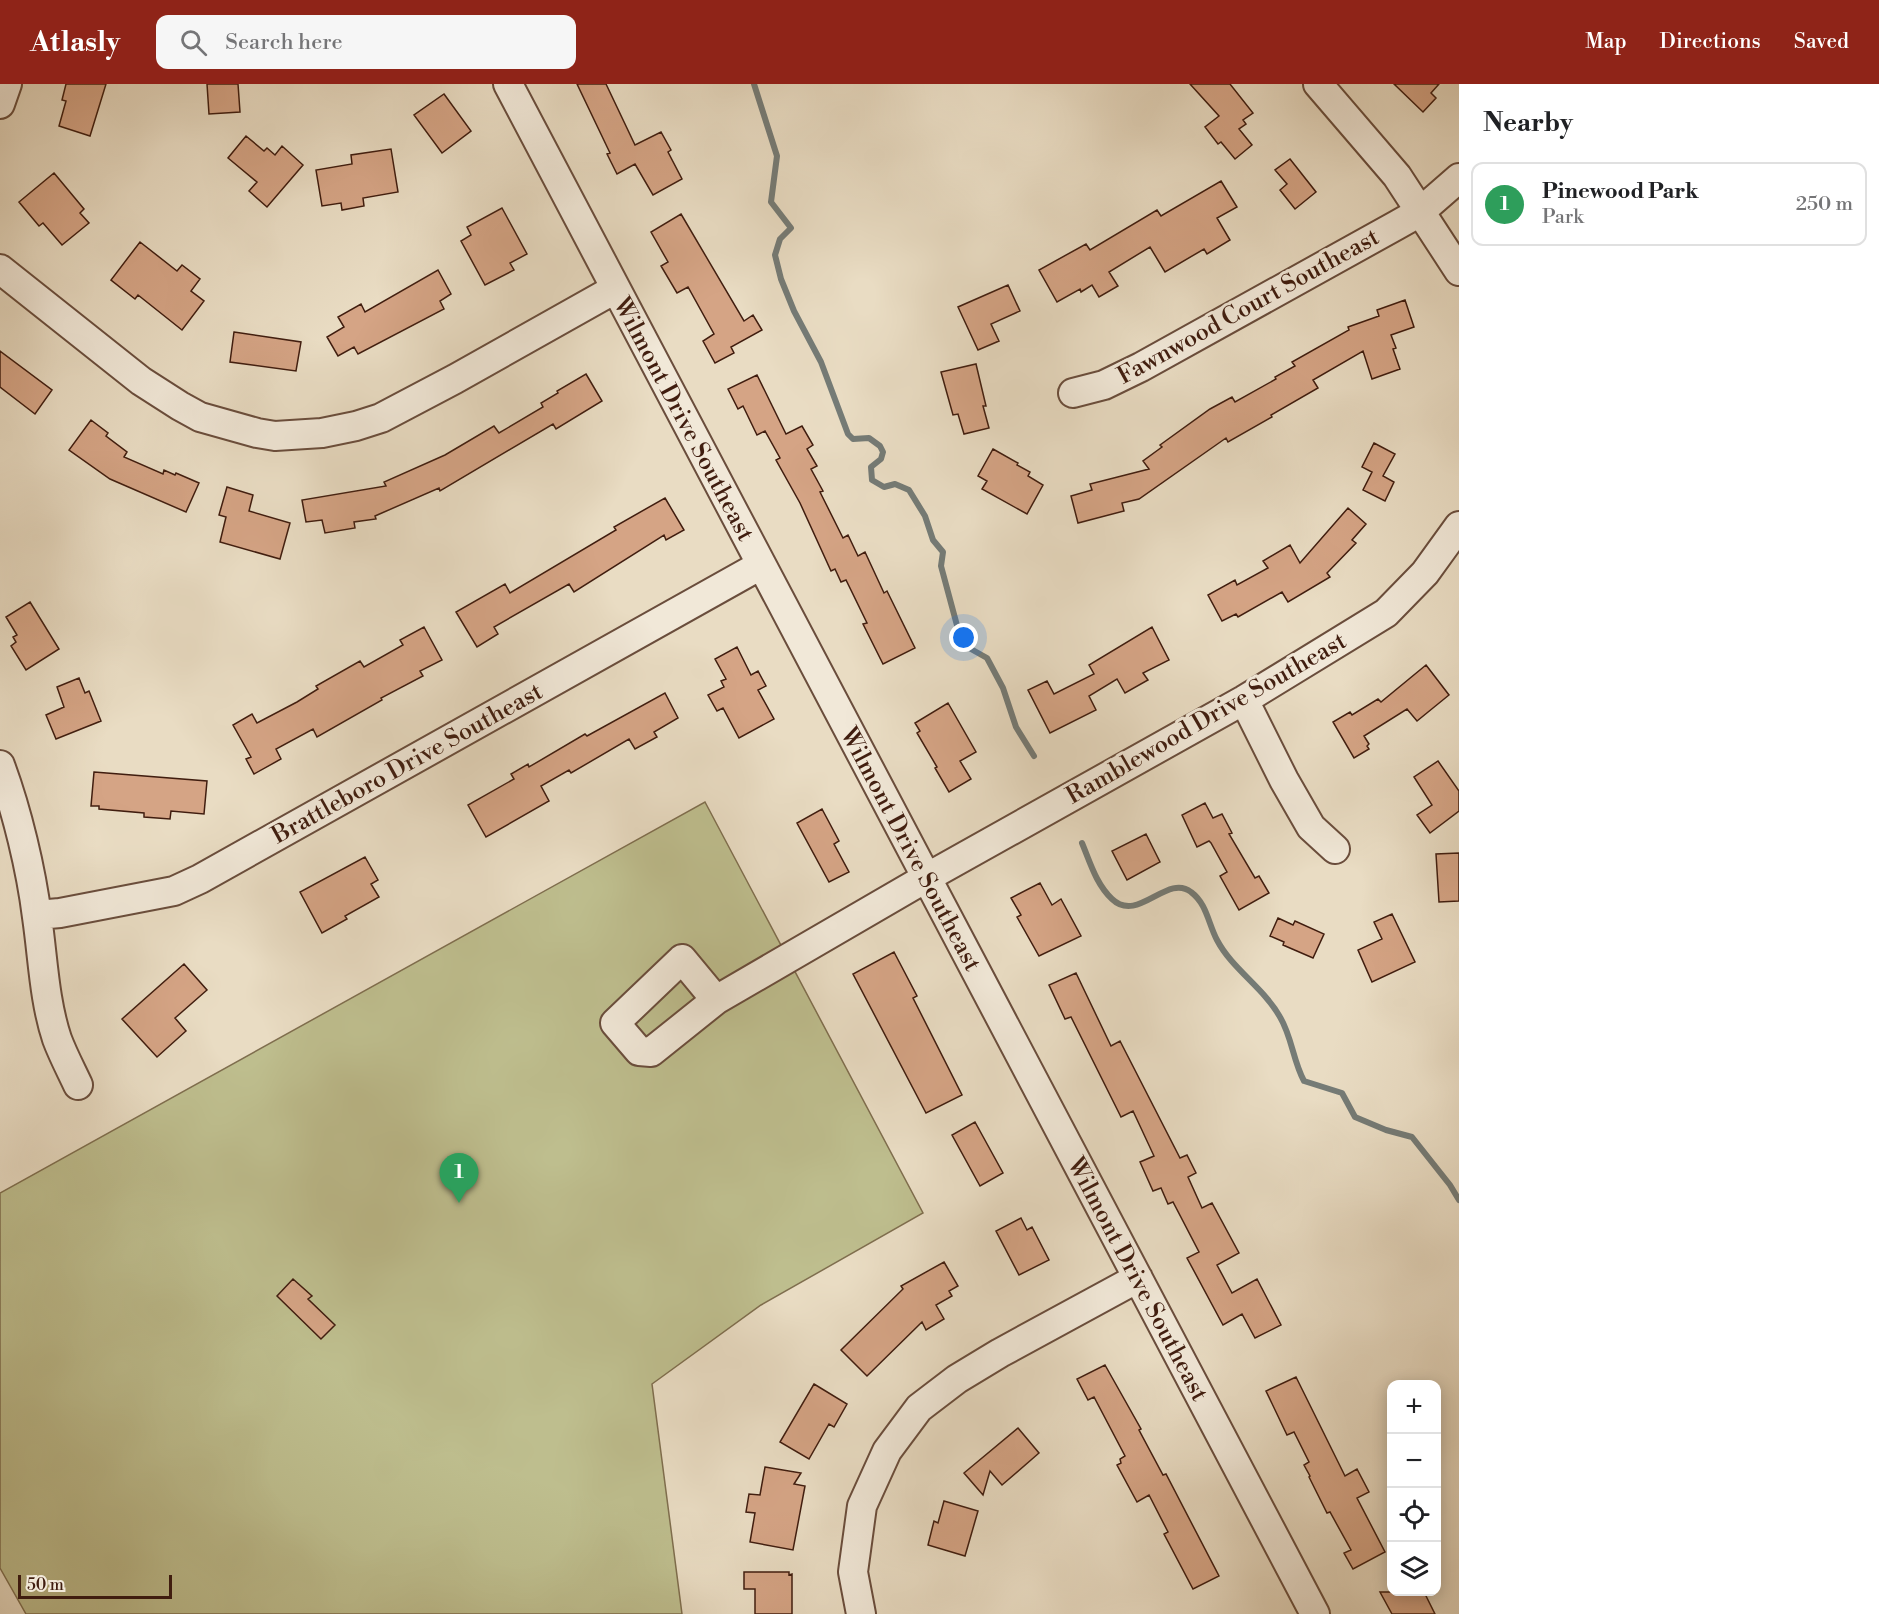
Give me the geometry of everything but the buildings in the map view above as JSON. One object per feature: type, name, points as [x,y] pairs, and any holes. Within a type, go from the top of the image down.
[{"type":"street","points":[[0,104],[7,84]]},
{"type":"street","name":"Wilmont Drive Southeast","points":[[508,84],[1315,1614]]},
{"type":"street","points":[[1318,84],[1397,176],[1459,271]]},
{"type":"street","name":"Fawnwood Court Southeast","points":[[1073,393],[1104,385],[1141,367],[1420,212],[1459,178]]},
{"type":"street","points":[[0,269],[141,381],[180,406],[200,417],[275,436],[322,433],[363,424],[387,415],[615,289]]},
{"type":"street","name":"Ramblewood Drive Southeast","points":[[716,1000],[926,878],[1244,700],[1386,613],[1425,573],[1459,526]]},
{"type":"street","name":"Brattleboro Drive Southeast","points":[[37,915],[60,913],[174,891],[200,879],[761,565]]},
{"type":"street","points":[[1244,700],[1284,780],[1311,826],[1335,849]]},
{"type":"street","points":[[0,765],[18,824],[37,915],[44,978],[57,1038],[78,1085]]},
{"type":"street","points":[[861,1614],[853,1572],[862,1506],[887,1451],[919,1408],[957,1379],[1000,1353],[1138,1278]]},
{"type":"green space","points":[[705,802],[923,1213],[761,1305],[652,1384],[682,1614],[26,1614],[0,1568],[0,1193]]},
{"type":"waterway","points":[[754,84],[777,156],[771,202],[791,228],[780,239],[775,255],[781,279],[794,311],[821,362],[848,434],[853,439],[869,438],[880,446],[883,452],[881,459],[871,467],[872,480],[884,487],[895,484],[909,490],[925,516],[933,540],[943,552],[941,566],[962,644],[987,658],[1003,688],[1016,727],[1034,756]]},
{"type":"waterway","points":[[1082,843],[1102,887],[1112,899],[1122,905],[1132,906],[1142,903],[1172,889],[1182,888],[1191,892],[1201,902],[1223,950],[1266,997],[1280,1017],[1304,1081],[1342,1093],[1355,1117],[1386,1130],[1412,1137],[1459,1200]]},
{"type":"place","name":"Pinewood Park","points":[[459,1203]]}]
